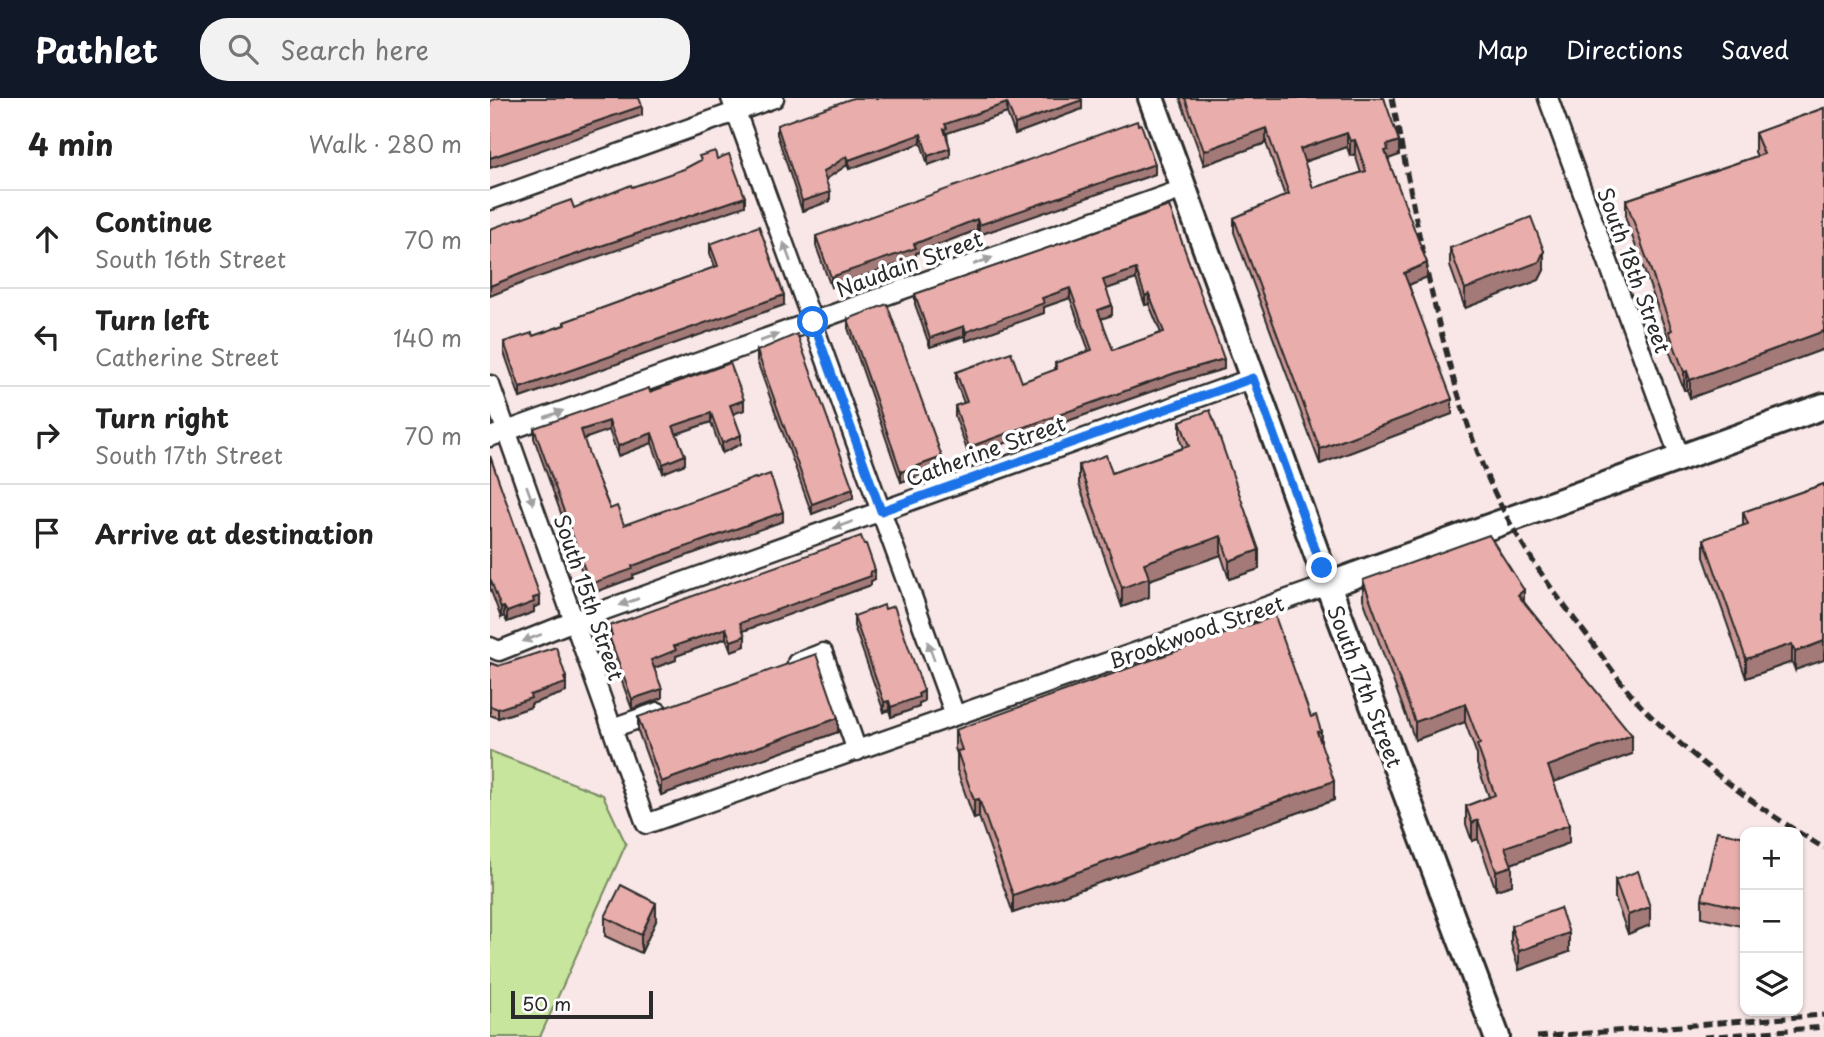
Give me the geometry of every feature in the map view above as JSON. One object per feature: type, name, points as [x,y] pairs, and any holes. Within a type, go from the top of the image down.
[{"type":"main road","name":"South 17th Street","points":[[1151,98],[1186,188],[1328,585],[1497,1037]]},
{"type":"main road","name":"Brookwood Street","points":[[1328,585],[1824,406]]},
{"type":"street","points":[[490,200],[734,105],[774,98]]},
{"type":"street","name":"South 18th Street","points":[[1548,98],[1680,458]]},
{"type":"street","points":[[734,105],[955,715]]},
{"type":"street","name":"Naudain Street","points":[[498,434],[1186,188]]},
{"type":"street","name":"Catherine Street","points":[[490,647],[499,651],[574,621],[1253,378]]},
{"type":"street","name":"South 15th Street","points":[[490,385],[498,434],[574,621],[646,824]]},
{"type":"street","name":"Brookwood Street","points":[[646,824],[1328,585]]},
{"type":"street","points":[[786,667],[823,653],[857,751]]},
{"type":"street","points":[[612,728],[674,706]]},
{"type":"green space","points":[[490,751],[603,795],[626,844],[540,1037],[490,1037]]},
{"type":"building","points":[[498,98],[639,98],[642,106],[490,158],[490,101]]},
{"type":"building","points":[[853,98],[1082,100],[1015,124],[1007,103],[945,124],[950,148],[928,156],[921,134],[849,160],[847,156],[823,172],[830,192],[802,201],[777,125]]},
{"type":"building","points":[[1185,98],[1384,98],[1399,141],[1387,145],[1388,150],[1385,151],[1427,263],[1404,273],[1452,399],[1320,449],[1234,218],[1289,194],[1266,128],[1204,151]],"holes":[[[1347,133],[1350,141],[1355,140],[1366,171],[1313,188],[1300,149]]]},
{"type":"building","points":[[1824,108],[1824,331],[1690,380],[1687,371],[1684,372],[1669,331],[1672,330],[1626,200],[1764,154],[1755,133]]},
{"type":"building","points":[[1137,121],[1138,125],[1141,124],[1155,164],[979,225],[977,219],[914,244],[916,248],[831,277],[816,236]]},
{"type":"building","points":[[715,151],[717,159],[729,154],[745,197],[490,286],[490,229],[571,200],[574,208],[631,185],[632,187],[684,169],[701,160],[699,156]]},
{"type":"building","points":[[1169,206],[1224,359],[1175,373],[969,447],[955,406],[967,402],[956,372],[1011,352],[1022,382],[1057,369],[1055,363],[1092,350],[1070,288],[1042,298],[1044,303],[966,332],[964,326],[930,338],[915,294]],"holes":[[[1136,269],[1145,296],[1149,294],[1164,332],[1113,350],[1098,310],[1112,305],[1103,280]]]},
{"type":"building","points":[[1531,217],[1544,251],[1539,262],[1465,289],[1450,248]]},
{"type":"building","points":[[759,226],[784,295],[520,388],[504,342],[565,325],[564,322],[718,266],[710,244]]},
{"type":"building","points":[[887,304],[942,457],[901,472],[848,319]]},
{"type":"building","points":[[797,334],[853,489],[812,504],[757,351]]},
{"type":"building","points":[[730,363],[744,400],[730,405],[741,435],[722,443],[711,413],[673,426],[685,455],[663,464],[652,433],[618,446],[609,421],[581,430],[593,467],[610,509],[617,506],[624,525],[770,474],[783,512],[632,566],[633,569],[590,584],[534,428],[649,388],[650,392]]},
{"type":"building","points":[[1210,410],[1259,550],[1229,561],[1221,536],[1144,563],[1149,578],[1122,588],[1079,465],[1106,455],[1112,473],[1189,446],[1180,421]]},
{"type":"building","points":[[490,456],[540,596],[533,598],[534,602],[507,612],[504,607],[501,608],[490,578]]},
{"type":"building","points":[[1824,484],[1824,641],[1795,652],[1792,644],[1746,659],[1704,539],[1748,524],[1743,512]]},
{"type":"building","points":[[1489,535],[1524,590],[1518,595],[1632,735],[1548,766],[1569,825],[1505,847],[1512,866],[1496,871],[1478,820],[1472,823],[1466,806],[1495,795],[1465,704],[1415,722],[1363,580]]},
{"type":"building","points":[[861,536],[875,570],[870,572],[871,576],[740,623],[745,636],[731,641],[726,628],[674,646],[676,650],[651,660],[662,689],[632,699],[609,636],[612,635],[609,626]]},
{"type":"building","points":[[884,605],[885,609],[894,606],[924,691],[918,694],[919,697],[891,707],[889,701],[884,702],[854,616]]},
{"type":"building","points":[[1275,616],[1311,717],[1316,715],[1321,731],[1317,732],[1334,781],[1013,895],[979,799],[974,800],[957,751],[962,750],[955,730]]},
{"type":"building","points":[[556,647],[566,683],[498,709],[490,706],[490,663],[498,666]]},
{"type":"building","points":[[816,654],[838,718],[661,782],[638,717]]},
{"type":"building","points":[[1717,831],[1740,836],[1740,908],[1702,899]]},
{"type":"building","points":[[1638,871],[1650,907],[1628,915],[1615,880]]},
{"type":"building","points":[[621,885],[656,903],[641,935],[605,917]]},
{"type":"building","points":[[1560,908],[1569,933],[1519,951],[1511,926]]},
{"type":"railway","points":[[1392,98],[1449,362],[1485,472],[1520,541],[1563,605],[1644,709],[1685,748],[1730,784],[1824,848]]},
{"type":"railway","points":[[1537,1037],[1824,1015]]},
{"type":"railway","points":[[1704,1037],[1824,1027]]},
{"type":"route","points":[[813,322],[881,511],[1253,378],[1322,568]]}]
